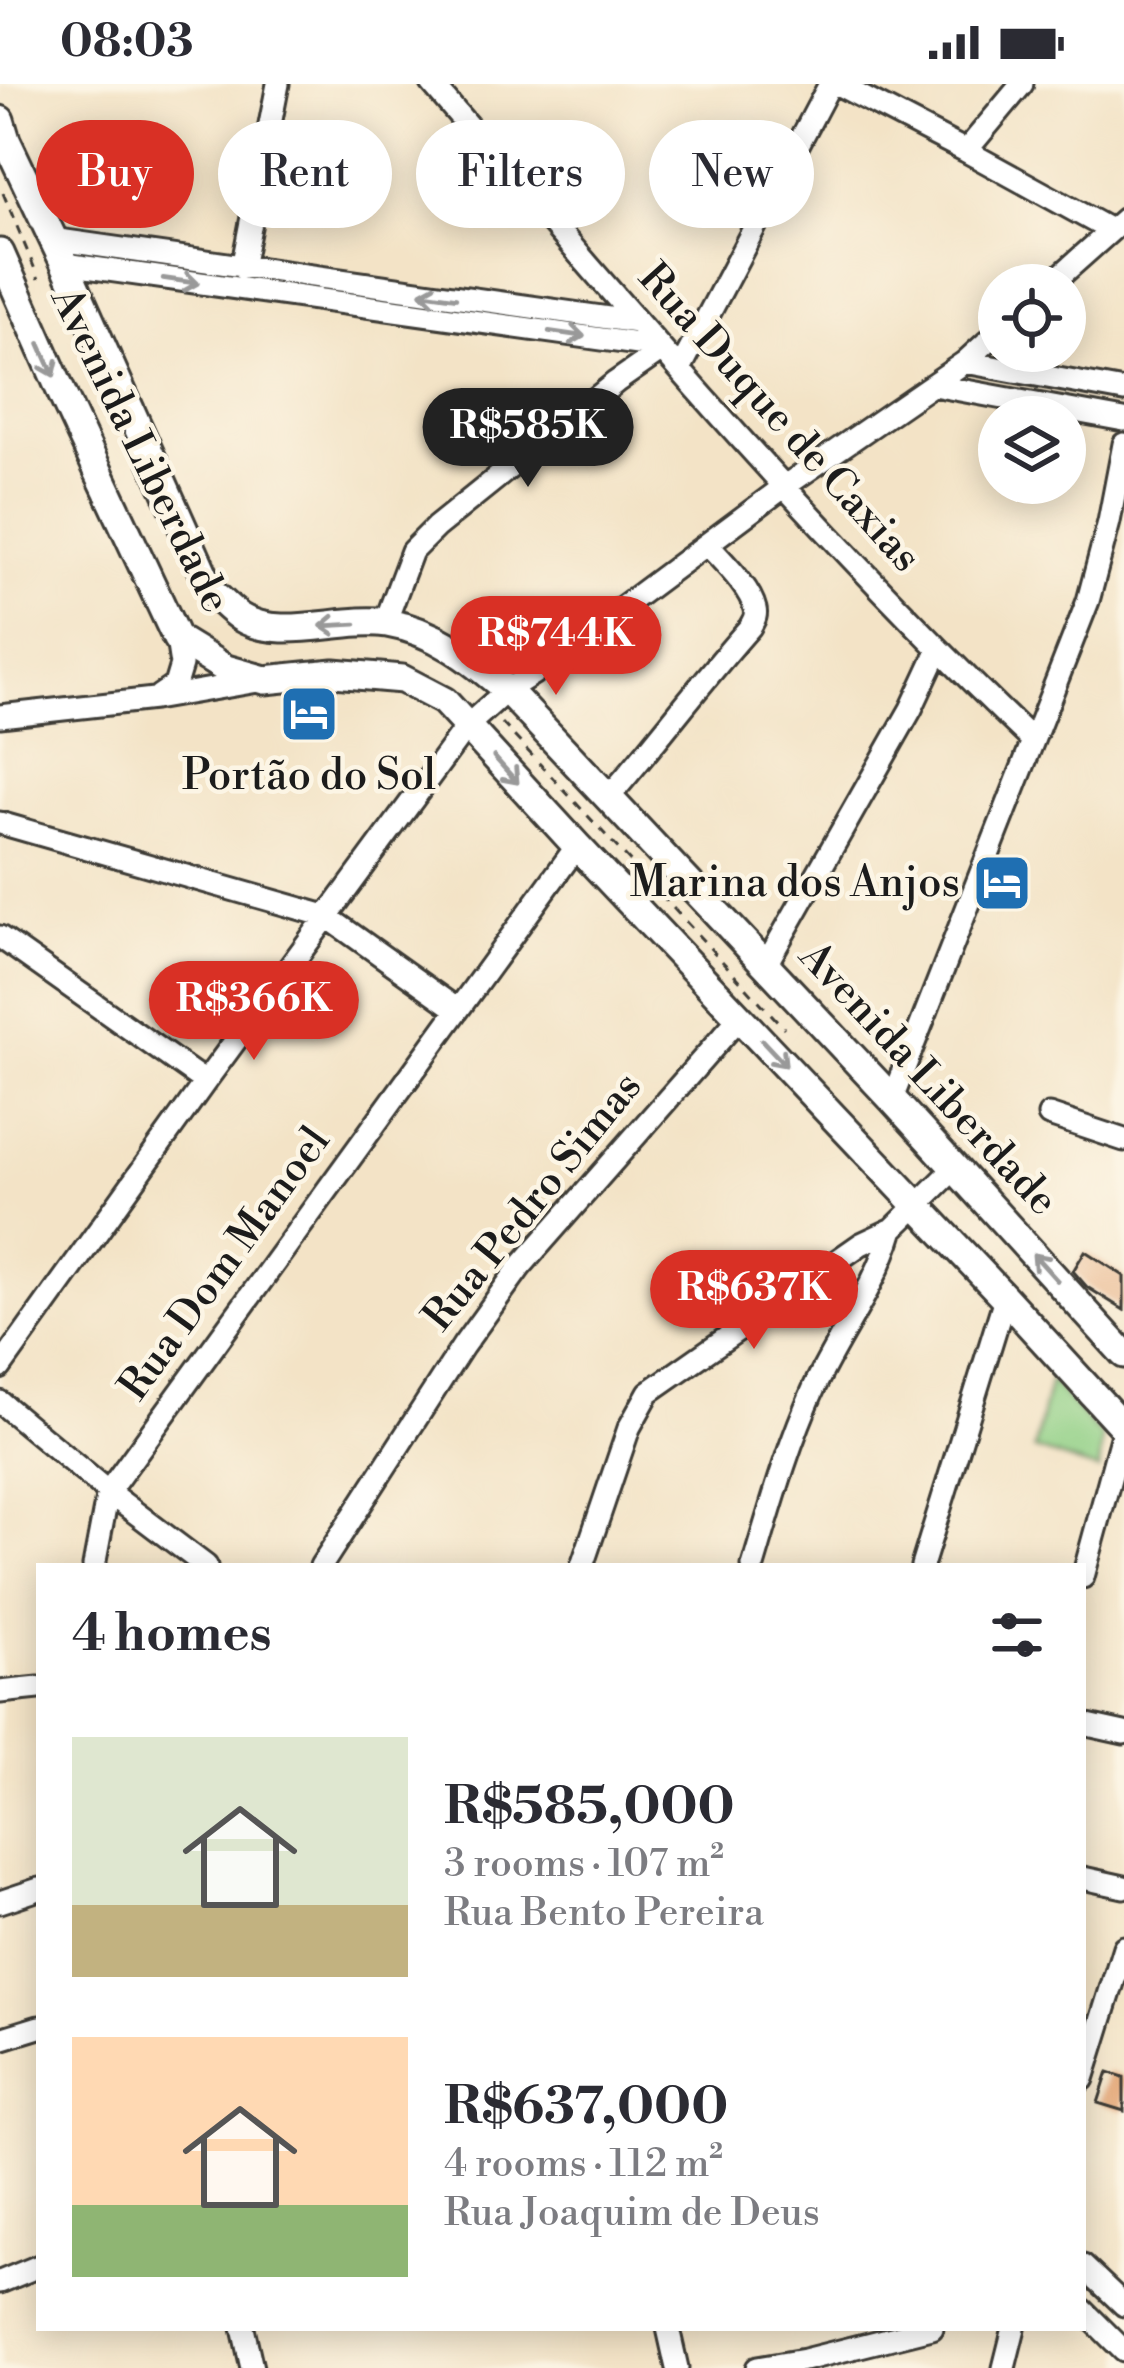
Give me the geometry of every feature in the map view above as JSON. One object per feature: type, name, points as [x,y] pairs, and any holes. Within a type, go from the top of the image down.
[{"type":"main road","name":"Avenida Liberdade","points":[[0,120],[212,592],[244,619],[280,628],[385,622],[434,636],[473,661],[507,690],[1124,1354]]},
{"type":"main road","name":"Avenida Liberdade","points":[[0,253],[177,639],[226,669],[265,680],[334,673],[402,679],[444,701],[1124,1427]]},
{"type":"street","points":[[242,268],[278,84]]},
{"type":"street","name":"Rua Duque de Caxias","points":[[432,84],[602,282],[617,325]]},
{"type":"street","points":[[680,369],[833,84],[1117,225],[1073,264]]},
{"type":"street","points":[[966,151],[1022,84]]},
{"type":"street","points":[[58,251],[242,268],[288,285]]},
{"type":"street","points":[[58,251],[617,325],[660,348],[436,527],[412,551],[385,622]]},
{"type":"street","points":[[602,282],[617,325]]},
{"type":"street","name":"Rua Duque de Caxias","points":[[660,348],[938,651],[1032,740]]},
{"type":"street","points":[[0,1368],[467,726],[507,690],[978,350]]},
{"type":"street","points":[[965,362],[1124,391]]},
{"type":"street","points":[[932,385],[1124,420]]},
{"type":"street","points":[[892,1100],[1088,601],[1124,445]]},
{"type":"street","points":[[607,799],[755,618],[756,610],[739,580],[708,545]]},
{"type":"street","points":[[154,699],[175,685],[181,664],[177,639]]},
{"type":"street","points":[[765,966],[938,651]]},
{"type":"street","points":[[0,716],[154,699],[265,680]]},
{"type":"street","points":[[0,823],[326,916],[458,1010]]},
{"type":"street","name":"Rua Dom Manoel","points":[[95,1563],[108,1492],[577,846]]},
{"type":"street","points":[[0,937],[205,1082]]},
{"type":"street","name":"Rua Pedro Simas","points":[[323,1563],[463,1346],[520,1267],[740,1017]]},
{"type":"street","points":[[1048,1115],[1124,1140]]},
{"type":"street","points":[[582,1563],[629,1428],[650,1392],[837,1260],[893,1229],[955,1168]]},
{"type":"street","points":[[754,1563],[814,1388],[886,1255],[893,1229]]},
{"type":"street","points":[[837,1260],[868,1291]]},
{"type":"street","points":[[923,1563],[1005,1298]]},
{"type":"street","points":[[0,1402],[202,1563]]},
{"type":"street","points":[[1086,1566],[1124,1427]]},
{"type":"street","points":[[0,1691],[36,1688]]},
{"type":"street","points":[[1086,1725],[1124,1733]]},
{"type":"street","points":[[1086,1879],[1124,1887]]},
{"type":"street","points":[[0,1902],[36,1890]]},
{"type":"street","points":[[1086,2060],[1124,1947]]},
{"type":"street","points":[[0,2039],[36,2028]]},
{"type":"street","points":[[0,2282],[36,2267]]},
{"type":"street","points":[[1086,2269],[1124,2305]]},
{"type":"street","points":[[1086,2313],[1124,2351]]},
{"type":"street","points":[[244,2331],[252,2368]]},
{"type":"street","points":[[669,2331],[677,2368]]},
{"type":"street","points":[[1004,2368],[1013,2331]]},
{"type":"street","points":[[757,2368],[802,2364],[881,2334]]},
{"type":"green space","points":[[1050,1380],[1102,1437],[1099,1470],[1034,1449]]},
{"type":"building","points":[[1085,1251],[1124,1276],[1124,1310],[1087,1287],[1073,1271]]},
{"type":"building","points":[[1108,2072],[1124,2077],[1124,2111],[1098,2103]]},
{"type":"place","name":"Portão do Sol","points":[[309,714]]},
{"type":"place","name":"Marina dos Anjos","points":[[1002,883]]}]
